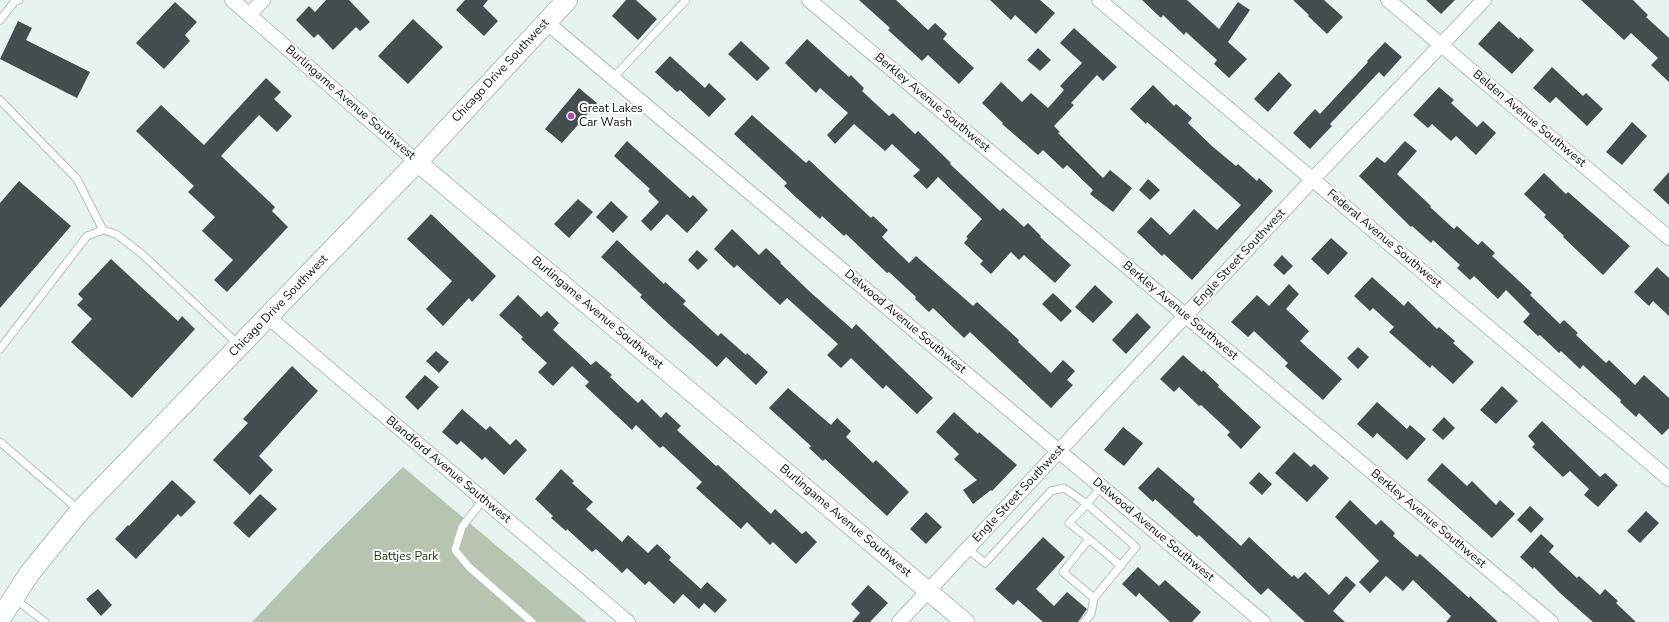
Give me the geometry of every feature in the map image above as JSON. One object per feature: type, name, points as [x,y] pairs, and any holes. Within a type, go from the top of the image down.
[{"type":"main road","name":"Chicago Drive Southwest","points":[[0,619],[29,574],[80,511],[417,162],[567,0]]},
{"type":"street","name":"Burlingame Avenue Southwest","points":[[232,0],[417,162],[965,622]]},
{"type":"street","points":[[249,15],[263,0]]},
{"type":"street","name":"Berkley Avenue Southwest","points":[[809,0],[1551,622]]},
{"type":"street","name":"Federal Avenue Southwest","points":[[1099,0],[1669,479]]},
{"type":"street","name":"Belden Avenue Southwest","points":[[1388,0],[1669,238]]},
{"type":"street","name":"Engle Street Southwest","points":[[899,622],[929,592],[1313,179],[1484,0]]},
{"type":"street","name":"Delwood Avenue Southwest","points":[[546,22],[1263,622]]},
{"type":"street","name":"Blandford Avenue Southwest","points":[[268,317],[628,622]]},
{"type":"lane","points":[[0,20],[16,1],[19,0]]},
{"type":"lane","points":[[612,78],[686,0]]},
{"type":"lane","points":[[0,100],[77,179],[104,230]]},
{"type":"lane","points":[[0,350],[87,236],[104,230],[116,234],[142,254],[240,346]]},
{"type":"lane","points":[[0,442],[80,511]]},
{"type":"lane","points":[[1101,487],[1069,524],[1121,566]]},
{"type":"lane","points":[[968,549],[985,564],[1051,491],[1064,488],[1087,504],[1136,547],[1094,598],[1091,614],[1084,622]]},
{"type":"lane","points":[[483,500],[462,527],[455,550],[469,567],[532,622]]},
{"type":"lane","points":[[1089,539],[1063,572],[1094,598]]},
{"type":"lane","points":[[13,598],[45,622]]},
{"type":"green space","name":"Battjes Park","points":[[403,467],[587,622],[252,622],[322,548]]},
{"type":"building","points":[[326,0],[349,0],[370,22],[360,31],[356,27],[333,50],[318,34],[314,38],[296,20],[309,6],[315,12]]},
{"type":"building","points":[[465,0],[488,0],[483,6],[498,21],[484,36],[456,10]]},
{"type":"building","points":[[626,0],[636,0],[657,19],[638,40],[612,16]]},
{"type":"building","points":[[859,0],[896,0],[928,30],[935,23],[947,34],[943,39],[974,68],[959,84],[928,55],[922,61],[888,30],[890,28]]},
{"type":"building","points":[[990,0],[1040,0],[1055,13],[1036,34],[1015,15],[1011,20]]},
{"type":"building","points":[[1142,0],[1187,0],[1219,29],[1238,2],[1250,10],[1228,42],[1247,59],[1229,78],[1214,64],[1217,60],[1186,32],[1184,35],[1163,15],[1161,18]]},
{"type":"building","points":[[1293,0],[1324,0],[1343,17],[1327,34]]},
{"type":"building","points":[[1426,0],[1455,0],[1441,14]]},
{"type":"building","points":[[1581,0],[1633,0],[1648,15],[1646,17],[1669,38],[1669,82],[1651,65],[1658,58],[1631,33],[1624,40]]},
{"type":"building","points":[[175,2],[197,22],[185,35],[190,41],[164,69],[136,43]]},
{"type":"building","points":[[413,19],[443,47],[408,84],[378,56]]},
{"type":"building","points":[[18,21],[32,28],[26,40],[90,72],[77,98],[0,59]]},
{"type":"building","points":[[1499,21],[1534,50],[1512,74],[1478,44]]},
{"type":"building","points":[[1074,28],[1117,67],[1103,81],[1097,75],[1071,103],[1074,105],[1054,126],[1060,132],[1058,133],[1103,178],[1110,170],[1132,188],[1113,212],[1090,194],[1093,190],[1067,165],[1063,169],[1043,150],[1038,155],[1002,124],[1003,123],[982,103],[1001,82],[1022,102],[1031,93],[1048,108],[1064,90],[1060,86],[1082,63],[1060,43]]},
{"type":"building","points":[[807,39],[849,77],[851,75],[864,88],[862,91],[889,116],[893,113],[915,134],[918,131],[951,163],[950,164],[1000,211],[1003,208],[1024,227],[1028,223],[1041,236],[1040,237],[1071,265],[1055,283],[1024,255],[1019,260],[1011,252],[991,274],[980,264],[983,261],[964,243],[968,238],[966,237],[982,219],[938,177],[927,189],[913,176],[920,170],[892,144],[885,151],[854,124],[835,144],[827,135],[848,113],[820,88],[816,93],[785,63]]},
{"type":"building","points":[[741,41],[770,68],[757,81],[728,54]]},
{"type":"building","points":[[1385,42],[1402,57],[1384,77],[1379,72],[1330,124],[1332,126],[1310,149],[1293,133],[1315,109],[1320,114]]},
{"type":"building","points":[[1038,48],[1051,60],[1040,71],[1027,60]]},
{"type":"building","points":[[670,56],[705,88],[709,83],[726,99],[709,117],[680,90],[677,92],[655,72]]},
{"type":"building","points":[[1552,67],[1583,96],[1586,93],[1603,109],[1587,126],[1556,97],[1550,103],[1533,88]]},
{"type":"building","points":[[1279,72],[1292,85],[1268,112],[1254,99]]},
{"type":"building","points":[[266,78],[281,92],[274,99],[292,116],[277,132],[259,115],[221,156],[275,207],[272,211],[288,227],[227,292],[214,280],[233,260],[202,231],[215,217],[188,192],[194,186],[136,131],[161,105],[204,145]]},
{"type":"building","points":[[1153,85],[1174,106],[1176,104],[1192,118],[1188,123],[1213,147],[1236,166],[1238,164],[1257,181],[1259,178],[1273,191],[1192,280],[1164,254],[1162,256],[1137,232],[1151,217],[1170,235],[1194,209],[1217,230],[1241,205],[1147,122],[1146,124],[1130,109]]},
{"type":"building","points":[[1439,87],[1454,100],[1451,103],[1477,127],[1483,121],[1496,133],[1476,155],[1456,136],[1451,141],[1432,124],[1428,128],[1413,115]]},
{"type":"building","name":"Great Lakes Car Wash","points":[[579,88],[597,103],[562,143],[545,129]]},
{"type":"building","points":[[752,115],[806,163],[809,160],[871,218],[873,216],[888,230],[882,237],[909,263],[916,256],[973,306],[977,302],[1019,340],[1018,342],[1051,373],[1063,360],[1075,371],[1067,380],[1073,385],[1051,408],[970,332],[964,338],[933,308],[929,312],[915,299],[916,297],[889,272],[887,273],[846,234],[844,236],[822,216],[820,219],[799,200],[784,186],[787,183],[734,134]]},
{"type":"building","points":[[1632,122],[1647,136],[1622,165],[1606,152]]},
{"type":"building","points":[[627,141],[690,198],[693,195],[708,210],[687,233],[667,214],[651,231],[641,221],[659,202],[648,191],[650,189],[614,156]]},
{"type":"building","points":[[1405,141],[1417,151],[1397,174],[1431,206],[1430,207],[1454,229],[1457,226],[1478,245],[1482,241],[1495,253],[1492,256],[1532,293],[1530,295],[1560,324],[1564,320],[1578,333],[1576,335],[1606,363],[1609,360],[1635,385],[1644,375],[1669,398],[1669,428],[1662,435],[1639,413],[1636,417],[1620,402],[1621,400],[1583,365],[1580,369],[1561,351],[1559,353],[1540,335],[1538,336],[1523,322],[1530,314],[1506,290],[1498,299],[1474,276],[1470,280],[1457,268],[1460,265],[1433,240],[1431,243],[1412,226],[1411,227],[1359,176],[1377,157],[1385,163]]},
{"type":"building","points":[[1669,172],[1669,205],[1653,190]]},
{"type":"building","points":[[1544,173],[1566,194],[1568,192],[1630,246],[1603,275],[1563,237],[1564,236],[1544,217],[1546,215],[1524,194]]},
{"type":"building","points":[[1148,179],[1160,190],[1150,200],[1139,190]]},
{"type":"building","points":[[19,181],[71,226],[0,308],[0,203]]},
{"type":"building","points":[[578,199],[593,212],[569,238],[554,224]]},
{"type":"building","points":[[611,201],[628,217],[613,233],[596,217]]},
{"type":"building","points":[[431,214],[496,276],[472,302],[469,298],[443,326],[426,309],[452,281],[407,239]]},
{"type":"building","points":[[732,229],[759,255],[766,248],[809,291],[852,329],[856,324],[933,398],[917,414],[886,385],[883,389],[851,358],[841,368],[827,355],[838,344],[787,298],[780,305],[737,265],[734,268],[714,249]]},
{"type":"building","points":[[1331,238],[1348,253],[1328,275],[1311,259]]},
{"type":"building","points":[[617,240],[664,284],[665,282],[686,301],[683,304],[718,336],[721,333],[746,355],[747,353],[768,372],[756,385],[726,357],[717,367],[640,297],[642,295],[601,257]]},
{"type":"building","points":[[697,250],[708,260],[698,270],[688,260]]},
{"type":"building","points":[[1282,255],[1293,266],[1284,275],[1273,265]]},
{"type":"building","points":[[111,259],[178,321],[182,316],[195,329],[132,398],[71,342],[92,319],[77,305],[83,299],[78,294]]},
{"type":"building","points":[[1657,267],[1669,278],[1669,316],[1653,301],[1649,306],[1634,292]]},
{"type":"building","points":[[1372,277],[1404,306],[1408,301],[1437,329],[1439,327],[1455,341],[1453,343],[1474,362],[1453,384],[1432,365],[1430,368],[1389,332],[1394,327],[1373,308],[1370,311],[1354,296]]},
{"type":"building","points":[[1289,284],[1299,294],[1286,309],[1309,331],[1300,341],[1342,379],[1323,400],[1285,366],[1288,363],[1254,331],[1248,337],[1231,322],[1257,295],[1269,306]]},
{"type":"building","points":[[1095,285],[1113,302],[1093,323],[1075,307]]},
{"type":"building","points":[[1053,293],[1072,311],[1061,322],[1042,304]]},
{"type":"building","points":[[518,295],[541,317],[547,311],[559,323],[553,330],[591,365],[596,361],[612,375],[610,377],[638,403],[642,399],[661,418],[666,412],[681,426],[677,430],[716,466],[718,465],[771,514],[775,509],[802,534],[806,531],[817,542],[796,564],[773,542],[770,545],[747,522],[741,529],[696,488],[702,482],[663,446],[660,448],[636,425],[632,430],[585,386],[589,382],[572,366],[553,386],[538,372],[547,363],[521,339],[523,337],[499,315]]},
{"type":"building","points":[[1137,313],[1151,327],[1126,354],[1112,340]]},
{"type":"building","points":[[1358,347],[1369,357],[1358,369],[1347,358]]},
{"type":"building","points":[[436,351],[449,362],[439,373],[426,361]]},
{"type":"building","points":[[1183,355],[1202,372],[1203,370],[1219,385],[1218,387],[1261,427],[1241,449],[1227,435],[1230,432],[1201,405],[1199,406],[1179,387],[1174,392],[1160,379]]},
{"type":"building","points":[[292,366],[318,391],[259,456],[273,470],[250,495],[213,460],[248,423],[243,419]]},
{"type":"building","points":[[425,375],[439,387],[418,410],[405,397]]},
{"type":"building","points":[[1502,386],[1518,401],[1496,424],[1480,410]]},
{"type":"building","points":[[788,388],[831,425],[837,418],[851,431],[846,437],[873,463],[876,460],[909,492],[887,516],[825,459],[823,461],[809,448],[811,446],[769,408]]},
{"type":"building","points":[[1377,402],[1407,429],[1410,425],[1426,439],[1407,460],[1377,433],[1373,438],[1357,424]]},
{"type":"building","points":[[462,409],[486,430],[490,426],[510,445],[516,439],[527,450],[504,475],[485,457],[482,460],[461,441],[457,445],[442,432]]},
{"type":"building","points":[[954,412],[978,434],[979,432],[1017,465],[992,491],[991,490],[973,504],[963,490],[977,480],[954,459],[959,454],[936,432]]},
{"type":"building","points":[[1444,417],[1455,428],[1443,440],[1432,430]]},
{"type":"building","points":[[1542,421],[1600,477],[1605,473],[1618,485],[1598,507],[1584,495],[1589,489],[1570,471],[1563,477],[1532,447],[1535,444],[1528,436]]},
{"type":"building","points":[[1123,427],[1143,443],[1124,466],[1104,450]]},
{"type":"building","points":[[1294,452],[1311,467],[1314,464],[1329,478],[1307,502],[1275,473]]},
{"type":"building","points":[[1442,463],[1467,486],[1472,481],[1496,505],[1500,500],[1515,514],[1492,538],[1427,480]]},
{"type":"building","points":[[1158,467],[1195,499],[1193,502],[1241,546],[1249,537],[1292,577],[1294,575],[1298,579],[1305,572],[1329,595],[1346,576],[1356,585],[1333,611],[1345,622],[1305,622],[1268,588],[1261,595],[1199,535],[1197,537],[1155,499],[1153,502],[1138,488]]},
{"type":"building","points":[[561,469],[574,481],[572,483],[593,502],[586,509],[622,542],[628,535],[648,553],[657,544],[671,557],[669,560],[701,589],[707,582],[727,600],[715,613],[704,603],[699,609],[683,594],[674,604],[649,581],[645,585],[627,568],[622,573],[596,549],[592,552],[567,529],[566,531],[551,518],[553,516],[535,499]]},
{"type":"building","points":[[1259,472],[1272,484],[1262,495],[1249,483]]},
{"type":"building","points":[[172,480],[196,502],[181,517],[178,514],[136,559],[115,539]]},
{"type":"building","points":[[260,494],[277,509],[249,538],[233,523]]},
{"type":"building","points":[[1350,500],[1376,525],[1381,520],[1395,533],[1393,536],[1417,557],[1420,554],[1498,622],[1446,622],[1451,616],[1413,580],[1403,591],[1386,576],[1370,593],[1359,582],[1379,561],[1335,517]]},
{"type":"building","points":[[1530,506],[1544,519],[1531,533],[1517,520]]},
{"type":"building","points":[[1646,511],[1659,523],[1640,543],[1627,531]]},
{"type":"building","points":[[926,512],[942,527],[926,544],[910,529]]},
{"type":"building","points":[[1541,534],[1554,546],[1549,552],[1577,578],[1579,576],[1600,595],[1605,589],[1618,601],[1616,603],[1636,622],[1593,622],[1561,594],[1534,567],[1533,569],[1520,557]]},
{"type":"building","points":[[1043,537],[1065,557],[1036,589],[1054,606],[1067,592],[1087,609],[1078,622],[1043,622],[1018,600],[1013,605],[995,589]]},
{"type":"building","points":[[1138,567],[1159,586],[1165,580],[1201,612],[1192,622],[1170,622],[1139,593],[1136,597],[1122,584]]},
{"type":"building","points":[[868,585],[888,603],[870,622],[852,622],[860,613],[851,604]]},
{"type":"building","points":[[98,589],[112,605],[101,616],[86,599]]},
{"type":"place","name":"Great Lakes Car Wash","points":[[571,116]]}]
